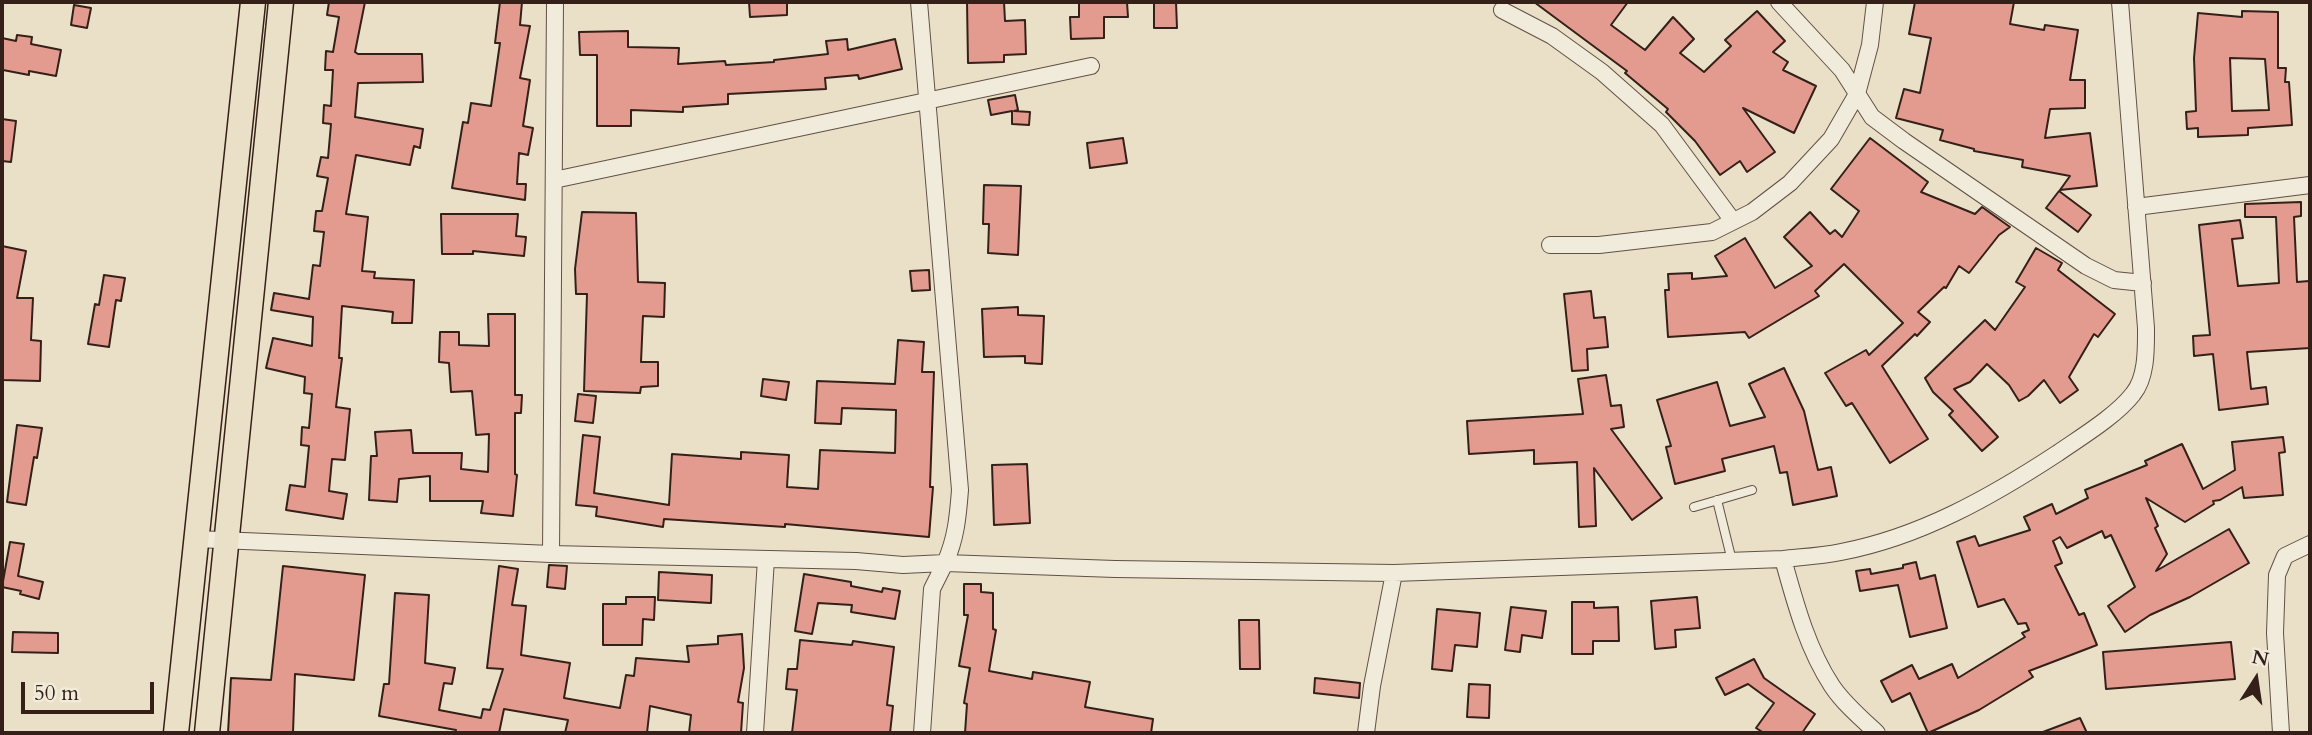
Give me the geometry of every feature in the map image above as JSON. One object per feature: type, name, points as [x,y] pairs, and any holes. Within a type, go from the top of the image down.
[{"type":"main road","points":[[176,733],[253,2]]},
{"type":"main road","points":[[207,733],[281,2]]},
{"type":"street","points":[[551,554],[555,2]]},
{"type":"street","points":[[919,2],[960,489],[953,545],[932,589],[922,733]]},
{"type":"street","points":[[1779,2],[1842,70],[1872,117],[2086,266],[2113,280],[2143,282]]},
{"type":"street","points":[[1550,245],[1600,245],[1712,232],[1752,212],[1790,183],[1831,139],[1857,93],[1870,45],[1875,2]]},
{"type":"street","points":[[196,539],[551,554],[856,561],[903,565],[945,563],[1115,569],[1394,573],[1783,559],[1854,549],[1903,535],[1969,508],[2093,430],[2135,393],[2146,362],[2143,282],[2120,2]]},
{"type":"street","points":[[1502,10],[1552,36],[1602,72],[1662,125],[1733,221]]},
{"type":"street","points":[[554,180],[1091,66]]},
{"type":"street","points":[[2136,207],[2310,185]]},
{"type":"street","points":[[2281,733],[2275,633],[2277,575],[2285,555],[2310,544]]},
{"type":"street","points":[[755,733],[766,559]]},
{"type":"street","points":[[1783,559],[1799,614],[1816,655],[1832,687],[1866,730]]},
{"type":"street","points":[[1366,733],[1372,686],[1394,573]]},
{"type":"lane","points":[[1694,507],[1752,490]]},
{"type":"lane","points":[[1717,500],[1732,561]]},
{"type":"building","points":[[329,2],[365,2],[355,52],[422,54],[423,82],[358,83],[355,117],[423,129],[420,148],[414,146],[410,165],[356,155],[346,214],[368,217],[362,271],[375,272],[374,278],[414,280],[412,323],[392,323],[393,312],[342,306],[339,358],[342,358],[336,407],[350,409],[345,460],[332,459],[329,491],[347,494],[343,519],[286,510],[290,485],[305,487],[309,446],[301,445],[302,427],[309,428],[312,394],[304,393],[305,377],[266,368],[273,338],[312,346],[313,317],[271,310],[274,293],[309,299],[313,265],[320,266],[324,232],[314,231],[316,211],[322,211],[328,178],[317,176],[321,157],[328,158],[331,124],[323,123],[324,105],[331,106],[333,70],[325,70],[326,51],[333,52],[339,17],[327,15]]},
{"type":"building","points":[[500,2],[522,2],[520,25],[530,26],[520,78],[530,80],[523,126],[533,128],[528,155],[519,153],[517,184],[526,184],[525,200],[452,188],[463,122],[468,123],[471,103],[491,106],[500,43],[495,43]]},
{"type":"building","points":[[749,2],[787,2],[787,15],[750,17]]},
{"type":"building","points":[[967,2],[1004,2],[1005,21],[1025,20],[1026,54],[1004,55],[1004,62],[968,63]]},
{"type":"building","points":[[1079,2],[1127,2],[1128,17],[1104,17],[1104,38],[1071,39],[1070,17],[1079,17]]},
{"type":"building","points":[[1154,2],[1176,2],[1177,28],[1154,28]]},
{"type":"building","points":[[1534,2],[1628,2],[1611,25],[1645,50],[1673,17],[1694,39],[1680,53],[1704,72],[1731,46],[1725,40],[1757,11],[1785,41],[1773,52],[1788,62],[1783,70],[1816,86],[1794,133],[1743,108],[1775,152],[1747,172],[1740,161],[1720,175],[1695,141],[1666,112],[1668,109],[1625,73],[1627,71]]},
{"type":"building","points":[[1915,2],[2014,2],[2010,24],[2044,30],[2045,25],[2078,30],[2070,80],[2085,80],[2085,108],[2050,109],[2045,138],[2090,133],[2097,186],[2060,190],[2070,176],[2022,167],[2023,160],[1974,151],[1940,140],[1943,130],[1896,118],[1904,89],[1920,93],[1931,38],[1909,34]]},
{"type":"building","points":[[74,5],[91,8],[87,28],[71,25]]},
{"type":"building","points":[[2242,11],[2278,12],[2278,68],[2286,68],[2285,82],[2289,82],[2292,125],[2248,128],[2248,135],[2198,137],[2198,128],[2187,129],[2186,112],[2196,111],[2194,58],[2198,13],[2242,17]],"holes":[[[2230,58],[2265,59],[2269,110],[2232,111]]]},
{"type":"building","points":[[628,31],[628,47],[679,48],[678,64],[774,62],[828,54],[826,41],[847,39],[848,50],[895,39],[902,69],[859,79],[858,75],[825,78],[826,89],[728,94],[728,104],[683,107],[683,112],[631,110],[631,126],[597,126],[597,55],[580,55],[579,32]]},
{"type":"building","points":[[17,35],[32,37],[31,44],[61,50],[56,76],[3,70],[2,38],[16,41]]},
{"type":"building","points":[[1015,95],[1018,110],[1014,111],[1030,112],[1029,125],[1012,124],[1012,111],[991,115],[988,100]]},
{"type":"building","points":[[2,119],[16,121],[11,162],[2,161]]},
{"type":"building","points":[[1123,138],[1127,163],[1090,168],[1087,143]]},
{"type":"building","points":[[1870,138],[1928,182],[1921,192],[1975,214],[1982,207],[2010,227],[1999,235],[1969,273],[1959,266],[1946,288],[1918,312],[1930,322],[1882,366],[1928,439],[1890,463],[1852,403],[1846,406],[1825,373],[1866,350],[1869,355],[1903,323],[1844,264],[1815,291],[1819,296],[1749,338],[1745,332],[1668,337],[1665,290],[1669,290],[1668,274],[1692,273],[1692,279],[1727,276],[1715,256],[1745,238],[1775,288],[1812,266],[1784,237],[1810,212],[1830,234],[1835,230],[1842,237],[1859,211],[1831,189]]},
{"type":"building","points":[[984,185],[1021,186],[1018,255],[988,253],[989,224],[983,224]]},
{"type":"building","points":[[2059,191],[2091,215],[2078,232],[2046,208]]},
{"type":"building","points":[[2301,202],[2301,216],[2294,217],[2297,282],[2309,281],[2310,348],[2247,352],[2251,389],[2266,387],[2268,404],[2219,410],[2213,354],[2194,356],[2193,336],[2210,335],[2199,225],[2240,220],[2243,238],[2232,239],[2238,286],[2279,283],[2276,217],[2245,217],[2245,204]]},
{"type":"building","points":[[582,212],[636,213],[638,282],[665,283],[664,317],[643,316],[641,362],[658,362],[658,386],[641,387],[640,393],[584,391],[587,294],[576,294],[575,269]]},
{"type":"building","points":[[441,214],[518,214],[516,236],[526,237],[524,256],[473,251],[473,254],[442,254]]},
{"type":"building","points":[[2,246],[26,251],[17,298],[33,298],[31,340],[41,341],[40,381],[2,380]]},
{"type":"building","points":[[2036,248],[2062,263],[2058,270],[2115,314],[2098,337],[2094,334],[2069,377],[2078,390],[2060,403],[2044,380],[2019,401],[2009,385],[1987,364],[1970,382],[1954,389],[1998,437],[1982,451],[1949,415],[1953,411],[1933,392],[1925,378],[1985,320],[1995,330],[2025,287],[2016,282]]},
{"type":"building","points":[[929,270],[930,290],[912,291],[910,271]]},
{"type":"building","points":[[104,275],[125,278],[121,301],[116,300],[109,347],[88,344],[95,304],[99,305]]},
{"type":"building","points":[[1591,291],[1594,318],[1605,317],[1608,347],[1587,349],[1588,370],[1572,371],[1564,294]]},
{"type":"building","points":[[1018,307],[1018,315],[1044,316],[1042,364],[1025,363],[1025,356],[984,357],[982,309]]},
{"type":"building","points":[[488,314],[515,314],[515,395],[522,395],[521,413],[515,413],[517,475],[513,516],[481,513],[483,501],[430,501],[430,476],[399,479],[397,502],[369,500],[371,456],[377,456],[375,432],[411,430],[413,453],[462,453],[461,469],[488,472],[489,434],[476,435],[472,391],[451,392],[449,363],[439,362],[440,332],[459,332],[459,345],[489,346]]},
{"type":"building","points":[[898,340],[924,342],[922,372],[934,372],[930,487],[933,487],[929,537],[785,524],[785,527],[664,519],[663,527],[596,516],[597,507],[576,505],[583,435],[600,437],[594,493],[669,505],[672,454],[741,459],[741,452],[789,455],[787,487],[818,489],[820,450],[895,453],[896,410],[842,408],[841,424],[815,423],[817,381],[895,384]]},
{"type":"building","points":[[1784,368],[1804,411],[1818,470],[1831,467],[1837,496],[1793,505],[1787,472],[1780,473],[1774,446],[1722,459],[1725,471],[1675,484],[1666,447],[1671,446],[1657,400],[1717,382],[1730,426],[1765,417],[1749,384]]},
{"type":"building","points":[[1606,375],[1611,406],[1621,405],[1624,427],[1611,429],[1662,498],[1632,520],[1594,468],[1596,526],[1579,527],[1577,462],[1534,464],[1534,450],[1469,454],[1467,421],[1583,414],[1578,379]]},
{"type":"building","points":[[763,379],[789,382],[786,400],[761,396]]},
{"type":"building","points":[[578,394],[596,396],[593,423],[575,421]]},
{"type":"building","points":[[17,425],[42,428],[26,505],[7,502]]},
{"type":"building","points":[[2283,437],[2285,452],[2279,453],[2283,495],[2244,498],[2242,487],[2220,500],[2213,501],[2214,504],[2185,522],[2146,498],[2158,526],[2155,528],[2167,554],[2156,571],[2229,529],[2249,563],[2190,597],[2150,615],[2125,632],[2108,606],[2135,587],[2111,535],[2105,538],[2102,531],[2067,548],[2060,537],[2053,541],[2062,563],[2055,566],[2079,615],[2084,613],[2097,645],[2029,671],[2033,677],[1979,710],[1928,733],[1910,693],[1892,702],[1881,681],[1912,665],[1919,679],[1952,664],[1958,678],[2025,637],[2022,633],[2029,630],[2026,623],[2018,624],[2004,599],[1978,607],[1957,542],[1975,536],[1979,546],[2030,530],[2024,517],[2052,504],[2056,514],[2088,498],[2085,490],[2147,465],[2145,461],[2182,444],[2203,489],[2235,470],[2232,442]]},
{"type":"building","points":[[1027,464],[1030,523],[994,525],[992,465]]},
{"type":"building","points":[[10,542],[24,544],[18,576],[43,582],[39,599],[2,587]]},
{"type":"building","points":[[1916,562],[1920,579],[1935,575],[1947,628],[1910,637],[1898,585],[1860,591],[1856,571],[1870,569],[1871,574],[1903,568],[1903,565]]},
{"type":"building","points":[[549,565],[567,566],[565,589],[547,587]]},
{"type":"building","points":[[283,566],[365,575],[354,680],[295,674],[293,733],[228,733],[231,678],[271,680]]},
{"type":"building","points":[[499,566],[518,569],[512,605],[526,606],[521,655],[570,663],[564,698],[620,708],[626,675],[634,676],[636,658],[689,662],[687,646],[718,644],[718,636],[742,634],[744,668],[738,702],[743,703],[741,733],[689,733],[691,715],[650,706],[647,733],[565,733],[568,720],[504,709],[499,733],[455,733],[456,730],[379,716],[384,684],[389,684],[395,593],[429,595],[425,663],[455,668],[452,684],[444,683],[439,710],[481,718],[483,709],[490,710],[503,669],[487,668]]},
{"type":"building","points":[[659,572],[712,575],[711,603],[658,600]]},
{"type":"building","points":[[804,574],[851,582],[851,586],[882,592],[883,588],[900,591],[895,619],[851,612],[852,605],[818,603],[812,634],[795,631]]},
{"type":"building","points":[[964,584],[981,584],[981,592],[993,593],[993,629],[996,630],[989,671],[1032,679],[1033,672],[1090,682],[1085,707],[1153,719],[1151,733],[965,733],[967,704],[964,703],[970,668],[959,666],[968,615],[964,615]]},
{"type":"building","points":[[626,597],[655,597],[654,620],[643,619],[642,645],[603,645],[603,604],[626,604]]},
{"type":"building","points":[[1697,597],[1700,628],[1675,630],[1676,647],[1655,649],[1651,601]]},
{"type":"building","points":[[1572,602],[1594,602],[1594,608],[1618,607],[1619,641],[1593,641],[1593,654],[1572,654]]},
{"type":"building","points":[[1511,607],[1546,611],[1542,638],[1522,635],[1520,652],[1505,650]]},
{"type":"building","points":[[1437,609],[1480,613],[1477,647],[1455,645],[1452,671],[1432,669]]},
{"type":"building","points":[[1239,620],[1259,620],[1260,669],[1240,669]]},
{"type":"building","points":[[13,632],[58,633],[58,653],[12,652]]},
{"type":"building","points":[[800,640],[852,645],[853,641],[894,647],[887,705],[893,706],[890,733],[792,733],[797,690],[786,689],[788,669],[797,669]]},
{"type":"building","points":[[2231,642],[2235,679],[2106,689],[2103,652]]},
{"type":"building","points":[[1754,659],[1764,678],[1815,714],[1802,733],[1764,733],[1756,728],[1774,703],[1748,684],[1725,695],[1716,678]]},
{"type":"building","points":[[1315,678],[1360,683],[1359,698],[1314,693]]},
{"type":"building","points":[[1469,684],[1490,685],[1489,718],[1467,717]]},
{"type":"building","points":[[2080,718],[2087,733],[2043,733],[2043,732]]}]
